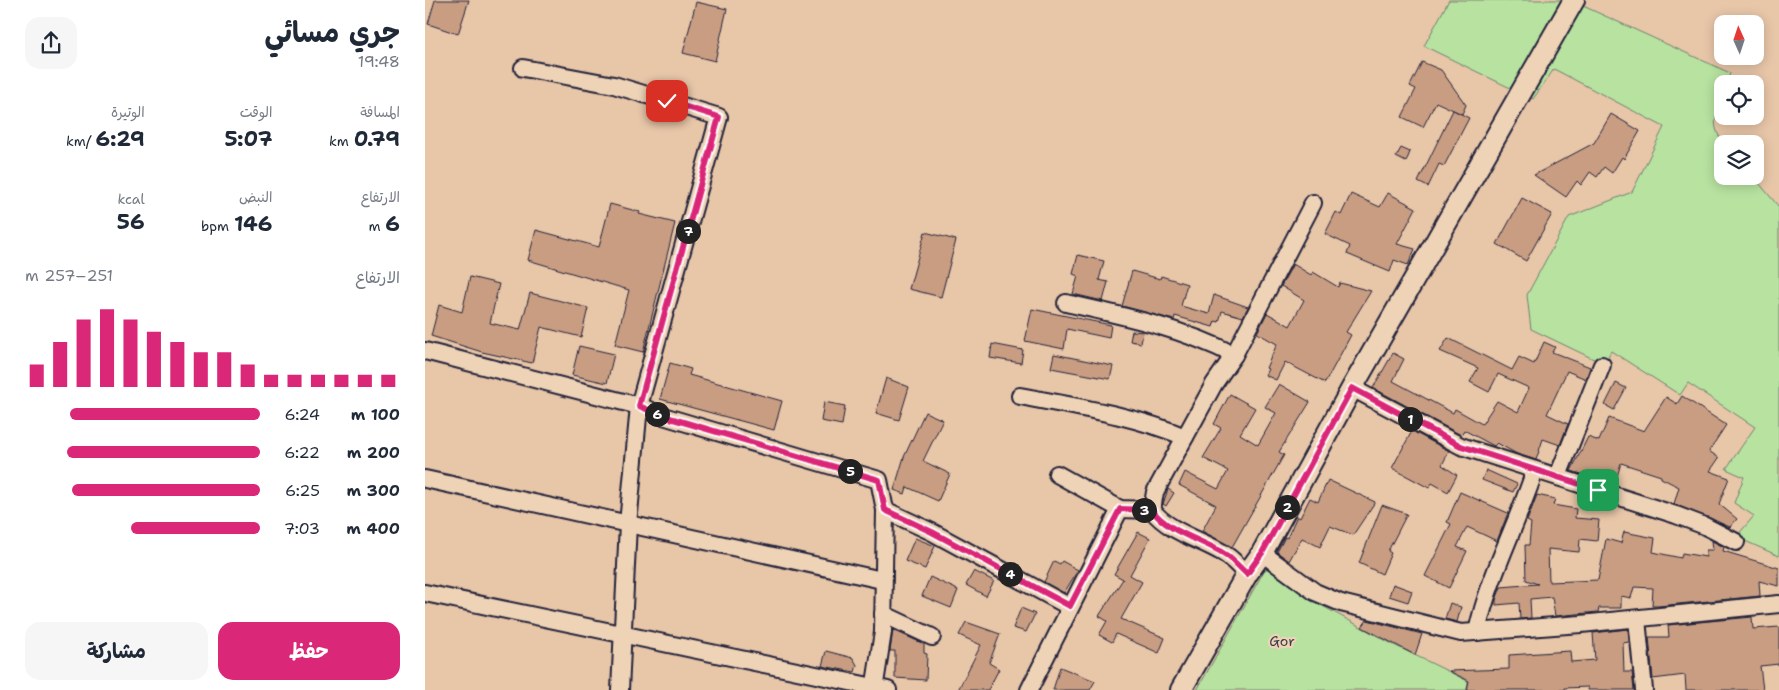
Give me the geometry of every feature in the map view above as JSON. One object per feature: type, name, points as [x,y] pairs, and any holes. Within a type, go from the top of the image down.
[{"type":"main road","points":[[1181,690],[1247,574],[1262,553],[1352,388],[1574,0]]},
{"type":"street","points":[[523,68],[614,85],[719,117],[639,406],[628,524],[620,690]]},
{"type":"street","points":[[1247,574],[1224,554],[1169,526],[1158,518],[1152,510],[1155,492],[1214,384],[1235,355],[1313,203]]},
{"type":"street","points":[[1066,303],[1128,317],[1183,333],[1213,344],[1235,355]]},
{"type":"street","points":[[425,350],[639,406],[663,416],[879,480],[885,510],[882,580],[883,632],[879,689],[425,593]]},
{"type":"street","points":[[1558,476],[1602,365]]},
{"type":"street","points":[[1352,388],[1453,442],[1504,461],[1558,476],[1676,515],[1705,526],[1736,542]]},
{"type":"street","points":[[1020,396],[1113,414],[1159,426],[1185,437]]},
{"type":"street","points":[[1477,632],[1487,589],[1525,499],[1535,470]]},
{"type":"street","points":[[1057,474],[1120,509],[1152,510]]},
{"type":"street","points":[[425,479],[882,580]]},
{"type":"street","points":[[1029,690],[1120,509]]},
{"type":"street","points":[[885,510],[932,532],[1070,606]]},
{"type":"street","points":[[1262,553],[1315,592],[1341,603],[1461,632],[1637,619],[1779,604]]},
{"type":"street","points":[[883,614],[933,637]]},
{"type":"street","points":[[1637,619],[1644,690]]},
{"type":"green space","points":[[1449,0],[1570,0],[1730,73],[1729,75],[1714,75],[1714,125],[1719,135],[1714,135],[1714,185],[1761,185],[1779,207],[1779,556],[1736,537],[1754,516],[1734,503],[1744,477],[1726,469],[1755,427],[1688,383],[1680,395],[1611,351],[1604,364],[1531,329],[1527,295],[1569,217],[1632,192],[1664,127],[1554,69],[1533,99],[1424,46]]},
{"type":"green space","name":"Gor","points":[[1271,565],[1317,603],[1394,645],[1468,681],[1467,690],[1197,690],[1264,571]]},
{"type":"building","points":[[435,0],[469,0],[458,34],[428,24]]},
{"type":"building","points":[[696,2],[727,9],[715,61],[683,53]]},
{"type":"building","points":[[1422,62],[1441,70],[1466,105],[1462,114],[1436,102],[1423,127],[1402,117],[1416,89],[1410,86]]},
{"type":"building","points":[[1453,110],[1469,118],[1444,166],[1439,164],[1428,187],[1418,182]]},
{"type":"building","points":[[1611,114],[1640,131],[1624,159],[1622,157],[1612,173],[1604,167],[1597,177],[1590,172],[1581,185],[1577,181],[1566,197],[1534,175],[1594,143]]},
{"type":"building","points":[[1401,148],[1410,152],[1406,162],[1396,157]]},
{"type":"building","points":[[1388,193],[1416,208],[1397,244],[1415,249],[1408,265],[1394,260],[1390,272],[1347,254],[1350,246],[1325,234],[1336,212],[1341,215],[1351,194],[1380,207]]},
{"type":"building","points":[[1522,198],[1552,214],[1526,261],[1497,244]]},
{"type":"building","points":[[610,204],[675,223],[643,352],[615,345],[629,290],[528,260],[536,230],[599,247]]},
{"type":"building","points":[[925,232],[956,240],[941,297],[909,289]]},
{"type":"building","points":[[1078,255],[1104,261],[1099,280],[1108,282],[1103,301],[1073,294],[1078,276],[1073,274]]},
{"type":"building","points":[[1293,264],[1311,275],[1313,272],[1338,287],[1340,283],[1371,291],[1346,332],[1351,335],[1325,383],[1285,362],[1276,380],[1265,375],[1268,369],[1266,368],[1277,344],[1257,333],[1267,313],[1290,326],[1304,300],[1281,286]]},
{"type":"building","points":[[1132,271],[1160,279],[1161,276],[1187,284],[1181,306],[1209,314],[1214,295],[1248,307],[1243,317],[1222,311],[1219,322],[1215,321],[1213,327],[1175,316],[1174,320],[1122,306]]},
{"type":"building","points":[[470,277],[499,284],[490,323],[520,330],[530,293],[588,308],[581,337],[541,327],[532,363],[482,352],[431,336],[439,305],[462,312]]},
{"type":"building","points":[[1032,309],[1111,325],[1109,338],[1067,329],[1064,349],[1025,341]]},
{"type":"building","points":[[1132,331],[1143,332],[1141,343],[1130,341]]},
{"type":"building","points":[[1448,338],[1512,370],[1519,357],[1534,364],[1544,342],[1555,347],[1552,352],[1590,367],[1586,379],[1567,371],[1547,414],[1568,424],[1560,445],[1543,439],[1536,460],[1517,454],[1497,443],[1494,446],[1464,430],[1461,435],[1373,388],[1393,353],[1404,359],[1393,381],[1453,413],[1455,409],[1482,424],[1497,401],[1518,412],[1529,388],[1498,374],[1489,392],[1470,382],[1478,368],[1440,351]]},
{"type":"building","points":[[992,344],[1023,350],[1021,363],[990,358]]},
{"type":"building","points":[[579,346],[614,354],[607,383],[572,375]]},
{"type":"building","points":[[1054,354],[1113,366],[1110,379],[1051,368]]},
{"type":"building","points":[[670,363],[691,369],[689,375],[782,401],[774,430],[660,399]]},
{"type":"building","points":[[886,378],[909,387],[899,420],[876,413]]},
{"type":"building","points":[[1616,383],[1626,388],[1614,410],[1605,405]]},
{"type":"building","points":[[1279,384],[1310,402],[1279,452],[1284,455],[1232,547],[1202,531],[1216,505],[1179,485],[1185,472],[1218,489],[1228,471],[1203,458],[1221,428],[1214,424],[1230,394],[1255,408],[1240,434],[1258,445],[1276,413],[1265,407]]},
{"type":"building","points":[[1682,396],[1726,425],[1709,451],[1719,458],[1710,471],[1729,478],[1719,504],[1737,519],[1730,527],[1674,504],[1679,487],[1661,478],[1661,476],[1621,463],[1616,480],[1596,474],[1595,478],[1571,471],[1588,437],[1599,441],[1609,418],[1644,431],[1666,397],[1677,404]]},
{"type":"building","points":[[824,402],[845,406],[842,425],[821,421]]},
{"type":"building","points":[[925,412],[943,420],[923,461],[950,474],[938,501],[907,487],[905,494],[894,490],[904,457]]},
{"type":"building","points":[[1412,431],[1449,451],[1442,465],[1457,475],[1448,492],[1432,483],[1429,488],[1392,468]]},
{"type":"building","points":[[1486,470],[1517,484],[1513,492],[1482,480]]},
{"type":"building","points":[[1328,480],[1375,502],[1353,535],[1330,526],[1320,547],[1302,538],[1289,561],[1277,552],[1285,537],[1287,538],[1297,516],[1300,518],[1310,498],[1318,502]]},
{"type":"building","points":[[1168,489],[1174,493],[1166,506],[1163,504]]},
{"type":"building","points":[[1460,492],[1508,513],[1497,541],[1467,527],[1457,547],[1467,551],[1449,588],[1425,576],[1451,524],[1447,522]]},
{"type":"building","points":[[1537,495],[1555,499],[1553,505],[1576,509],[1575,518],[1599,520],[1597,541],[1580,539],[1579,552],[1548,549],[1549,582],[1598,580],[1606,539],[1621,543],[1624,532],[1655,538],[1653,552],[1681,558],[1682,553],[1706,557],[1706,550],[1713,550],[1712,541],[1724,547],[1723,551],[1779,568],[1779,586],[1759,581],[1760,596],[1658,606],[1652,606],[1653,588],[1634,587],[1631,598],[1621,596],[1621,608],[1599,608],[1598,612],[1555,616],[1552,597],[1530,599],[1531,618],[1520,619],[1519,603],[1496,605],[1496,600],[1501,587],[1538,584],[1526,580],[1525,545],[1529,545],[1531,523],[1527,521]]},
{"type":"building","points":[[1382,505],[1407,514],[1388,551],[1391,553],[1382,574],[1359,563]]},
{"type":"building","points":[[1138,532],[1150,538],[1130,575],[1142,582],[1121,619],[1165,638],[1159,653],[1116,634],[1112,642],[1099,635],[1107,621],[1099,616],[1123,579],[1114,574]]},
{"type":"building","points":[[915,538],[935,546],[925,569],[905,561]]},
{"type":"building","points":[[1054,561],[1060,564],[1062,561],[1078,570],[1064,593],[1044,582]]},
{"type":"building","points":[[974,571],[994,581],[986,596],[966,585]]},
{"type":"building","points":[[930,577],[958,590],[951,608],[922,596]]},
{"type":"building","points":[[1393,584],[1412,591],[1408,602],[1389,596]]},
{"type":"building","points":[[1450,603],[1461,607],[1457,622],[1445,619]]},
{"type":"building","points":[[1021,608],[1035,614],[1026,632],[1013,628]]},
{"type":"building","points":[[1752,617],[1753,629],[1779,627],[1779,664],[1760,666],[1763,690],[1686,690],[1685,675],[1653,679],[1649,637],[1669,637],[1668,625]]},
{"type":"building","points":[[1367,620],[1422,634],[1415,655],[1362,627]]},
{"type":"building","points":[[966,622],[1000,634],[989,663],[999,669],[988,690],[958,690],[981,645],[959,635]]},
{"type":"building","points":[[1628,629],[1629,642],[1623,643],[1624,672],[1632,672],[1634,690],[1588,690],[1588,687],[1565,688],[1565,690],[1467,690],[1469,681],[1449,671],[1509,669],[1509,655],[1570,651],[1571,662],[1595,660],[1593,633]]},
{"type":"building","points":[[893,630],[924,644],[924,653],[927,654],[926,680],[895,678],[895,651],[890,651]]},
{"type":"building","points":[[826,651],[853,658],[857,665],[855,672],[822,666]]},
{"type":"building","points":[[1060,667],[1095,681],[1090,690],[1053,690]]},
{"type":"route","points":[[667,101],[719,117],[639,406],[663,416],[879,480],[885,510],[932,532],[1070,606],[1120,509],[1135,511],[1152,510],[1158,518],[1169,526],[1224,554],[1247,574],[1262,553],[1352,388],[1461,446],[1598,490]]}]
